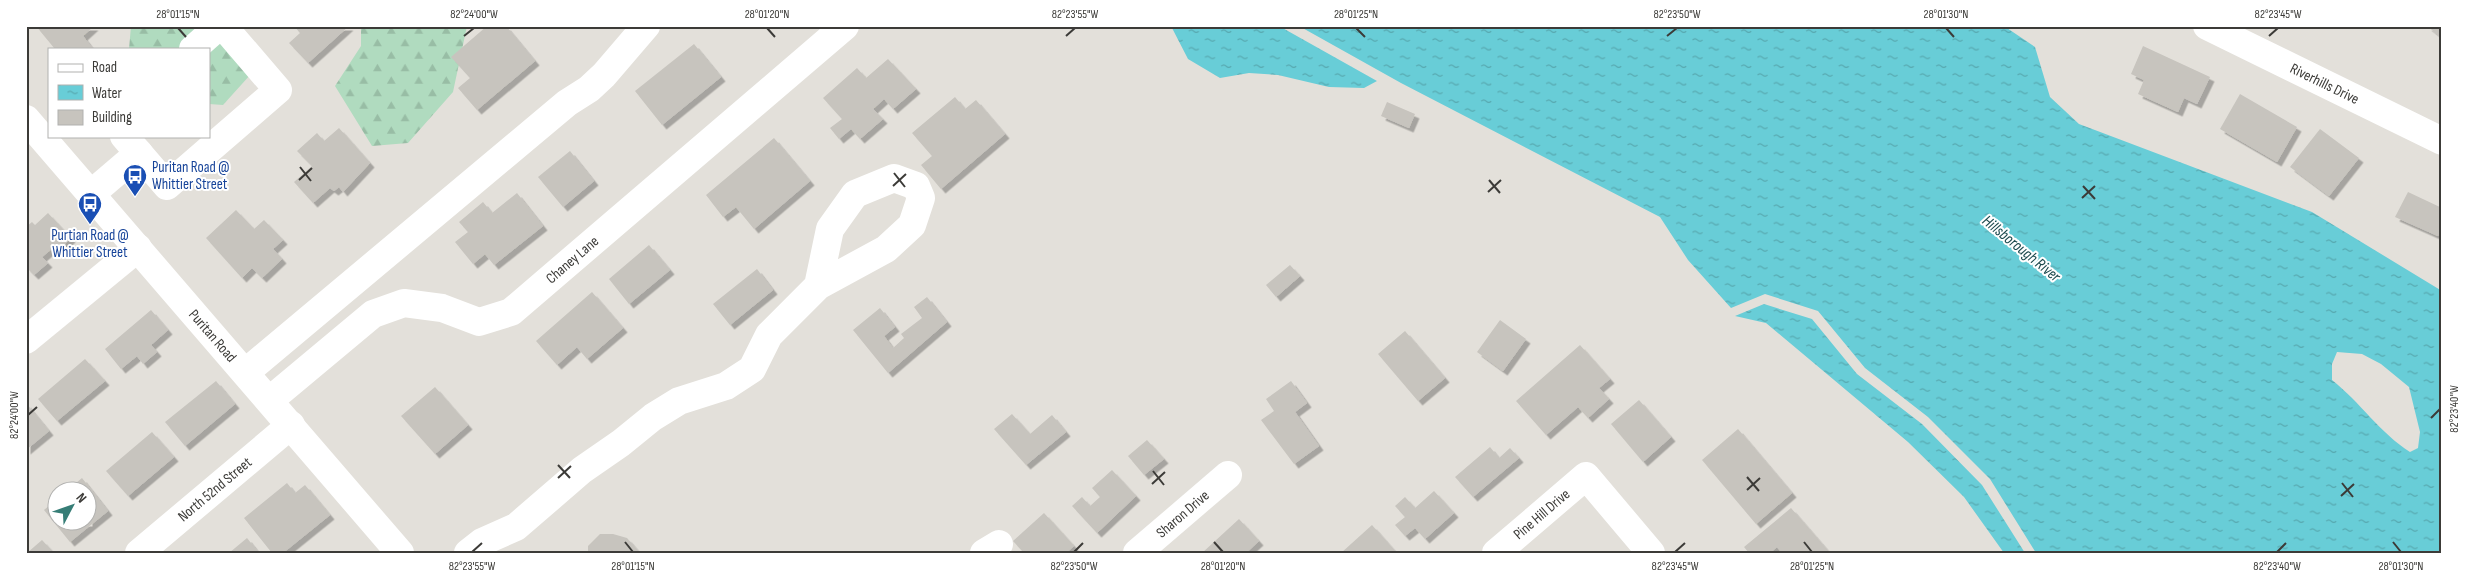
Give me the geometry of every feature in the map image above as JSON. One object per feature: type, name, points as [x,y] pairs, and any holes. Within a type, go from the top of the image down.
[{"type":"street","points":[[194,48],[219,26]]},
{"type":"street","points":[[91,194],[131,145],[167,186],[278,90],[223,26]]},
{"type":"street","points":[[246,372],[559,109],[589,89],[646,26]]},
{"type":"street","name":"Chaney Lane","points":[[270,400],[373,314],[404,303],[442,308],[479,322],[511,312],[845,26]]},
{"type":"street","name":"Riverhills Drive","points":[[2207,26],[2442,141]]},
{"type":"street","name":"Puritan Road","points":[[26,119],[400,553]]},
{"type":"street","points":[[26,340],[138,248]]},
{"type":"street","points":[[468,553],[482,542],[516,527],[582,470],[621,443],[653,417],[679,401],[726,386],[752,369],[770,335],[818,286]]},
{"type":"street","name":"North 52nd Street","points":[[138,553],[291,425]]},
{"type":"street","name":"Sharon Drive","points":[[1137,553],[1228,475]]},
{"type":"street","name":"Pine Hill Drive","points":[[1496,553],[1586,476],[1652,553]]},
{"type":"green space","points":[[131,26],[236,26],[251,74],[223,105],[210,104],[210,48],[129,48]]},
{"type":"green space","points":[[361,26],[467,26],[453,92],[408,143],[372,146],[335,86],[361,46]]},
{"type":"water","points":[[1171,26],[1279,26],[1377,81],[1364,88],[1329,87],[1278,75],[1249,73],[1220,78],[1188,59]]},
{"type":"water","name":"Hillsborough River","points":[[1299,26],[2004,26],[2035,47],[2050,97],[2079,124],[2312,212],[2442,291],[2442,553],[2036,553],[1990,479],[1928,417],[1865,368],[1818,311],[1765,294],[1731,308],[1688,260],[1660,217],[1401,83]],"holes":[[[2337,352],[2362,354],[2381,364],[2409,387],[2420,432],[2418,448],[2410,452],[2399,444],[2332,380],[2332,364]]]},
{"type":"water","points":[[1764,304],[1812,319],[1857,374],[1922,424],[1982,485],[2025,553],[2004,553],[1964,497],[1908,442],[1766,323],[1735,316]]},
{"type":"building","points":[[36,26],[94,26],[83,36],[92,48],[54,48]]},
{"type":"building","points":[[294,26],[349,26],[308,63],[289,43],[300,33]]},
{"type":"building","points":[[487,26],[506,26],[535,61],[477,110],[458,88],[470,78],[451,57]]},
{"type":"building","points":[[2427,26],[2442,26],[2442,38]]},
{"type":"building","points":[[694,44],[721,77],[662,125],[635,91]]},
{"type":"building","points":[[2143,46],[2210,77],[2197,104],[2184,98],[2178,112],[2138,94],[2144,80],[2131,74]]},
{"type":"building","points":[[888,59],[916,89],[893,109],[884,99],[873,109],[883,119],[860,139],[851,129],[839,139],[830,128],[842,119],[823,98],[857,68],[866,78]]},
{"type":"building","points":[[2240,94],[2297,127],[2277,162],[2220,129]]},
{"type":"building","points":[[955,97],[965,109],[976,100],[1005,134],[941,189],[921,165],[932,156],[912,133]]},
{"type":"building","points":[[1387,102],[1415,114],[1409,128],[1381,116]]},
{"type":"building","points":[[339,128],[370,163],[343,192],[339,187],[334,191],[330,188],[313,203],[294,182],[312,166],[297,151],[317,133],[324,141]]},
{"type":"building","points":[[2320,129],[2359,158],[2329,196],[2290,167]]},
{"type":"building","points":[[774,138],[810,181],[754,229],[736,207],[723,217],[706,195]]},
{"type":"building","points":[[570,151],[594,181],[563,207],[538,177]]},
{"type":"building","points":[[2408,192],[2442,208],[2442,228],[2438,236],[2395,217]]},
{"type":"building","points":[[517,193],[543,226],[494,265],[485,254],[473,264],[455,242],[468,232],[459,222],[483,202],[492,213]]},
{"type":"building","points":[[236,210],[254,229],[264,220],[283,240],[273,249],[282,259],[262,278],[252,268],[242,278],[206,238]]},
{"type":"building","points":[[48,213],[71,238],[57,251],[54,247],[42,257],[48,263],[34,275],[26,267],[26,227],[32,222],[35,225]]},
{"type":"building","points":[[649,245],[670,270],[629,304],[609,279]]},
{"type":"building","points":[[1290,265],[1300,276],[1276,297],[1266,285]]},
{"type":"building","points":[[757,269],[773,290],[730,325],[713,304]]},
{"type":"building","points":[[592,292],[623,328],[587,359],[577,347],[557,365],[536,341]]},
{"type":"building","points":[[927,297],[947,322],[888,373],[853,330],[880,308],[895,327],[884,336],[893,348],[904,338],[901,334],[922,318],[914,307]]},
{"type":"building","points":[[151,310],[168,330],[151,345],[157,352],[143,364],[137,356],[121,369],[105,349]]},
{"type":"building","points":[[1500,320],[1526,339],[1503,371],[1477,352]]},
{"type":"building","points":[[1405,331],[1445,378],[1418,401],[1378,354]]},
{"type":"building","points":[[1580,345],[1610,379],[1599,388],[1609,399],[1588,418],[1578,407],[1546,435],[1516,401]]},
{"type":"building","points":[[85,359],[105,381],[57,421],[38,399]]},
{"type":"building","points":[[216,381],[235,404],[185,446],[165,422]]},
{"type":"building","points":[[1291,381],[1307,403],[1295,412],[1319,446],[1294,464],[1261,420],[1274,411],[1266,399]]},
{"type":"building","points":[[435,387],[468,425],[435,454],[401,416]]},
{"type":"building","points":[[1639,400],[1671,437],[1643,462],[1611,424]]},
{"type":"building","points":[[26,403],[49,431],[26,450]]},
{"type":"building","points":[[1012,414],[1030,434],[1052,415],[1066,432],[1026,465],[994,429]]},
{"type":"building","points":[[1738,429],[1792,493],[1756,524],[1702,460]]},
{"type":"building","points":[[152,432],[174,457],[128,496],[106,471]]},
{"type":"building","points":[[1147,440],[1164,459],[1144,475],[1128,456]]},
{"type":"building","points":[[1490,447],[1499,458],[1510,448],[1519,458],[1473,497],[1455,477]]},
{"type":"building","points":[[1112,470],[1136,496],[1097,533],[1072,506],[1082,497],[1090,506],[1100,497],[1092,488]]},
{"type":"building","points":[[82,478],[85,482],[77,482]]},
{"type":"building","points":[[287,483],[295,493],[305,485],[330,515],[283,553],[272,553],[244,518]]},
{"type":"building","points":[[1434,491],[1454,513],[1425,539],[1415,528],[1405,536],[1395,525],[1405,517],[1395,506],[1405,497],[1415,508]]},
{"type":"building","points":[[98,498],[108,511],[98,519]]},
{"type":"building","points":[[48,507],[48,515],[44,510]]},
{"type":"building","points":[[1791,508],[1830,553],[1782,553],[1777,547],[1770,553],[1749,553],[1744,547]]},
{"type":"building","points":[[1044,513],[1074,546],[1066,553],[1024,553],[1013,541]]},
{"type":"building","points":[[1239,519],[1259,541],[1246,553],[1202,553]]},
{"type":"building","points":[[1372,525],[1395,551],[1392,553],[1341,553]]},
{"type":"building","points":[[62,532],[82,532],[70,542]]},
{"type":"building","points":[[600,534],[613,534],[627,538],[640,553],[588,553],[588,546]]},
{"type":"building","points":[[247,538],[259,553],[229,553]]},
{"type":"building","points":[[42,540],[54,553],[27,553]]},
{"type":"place","name":"Puritan Road @ Whittier Street","points":[[135,197]]},
{"type":"place","name":"Purtian Road @ Whittier Street","points":[[90,225]]}]
